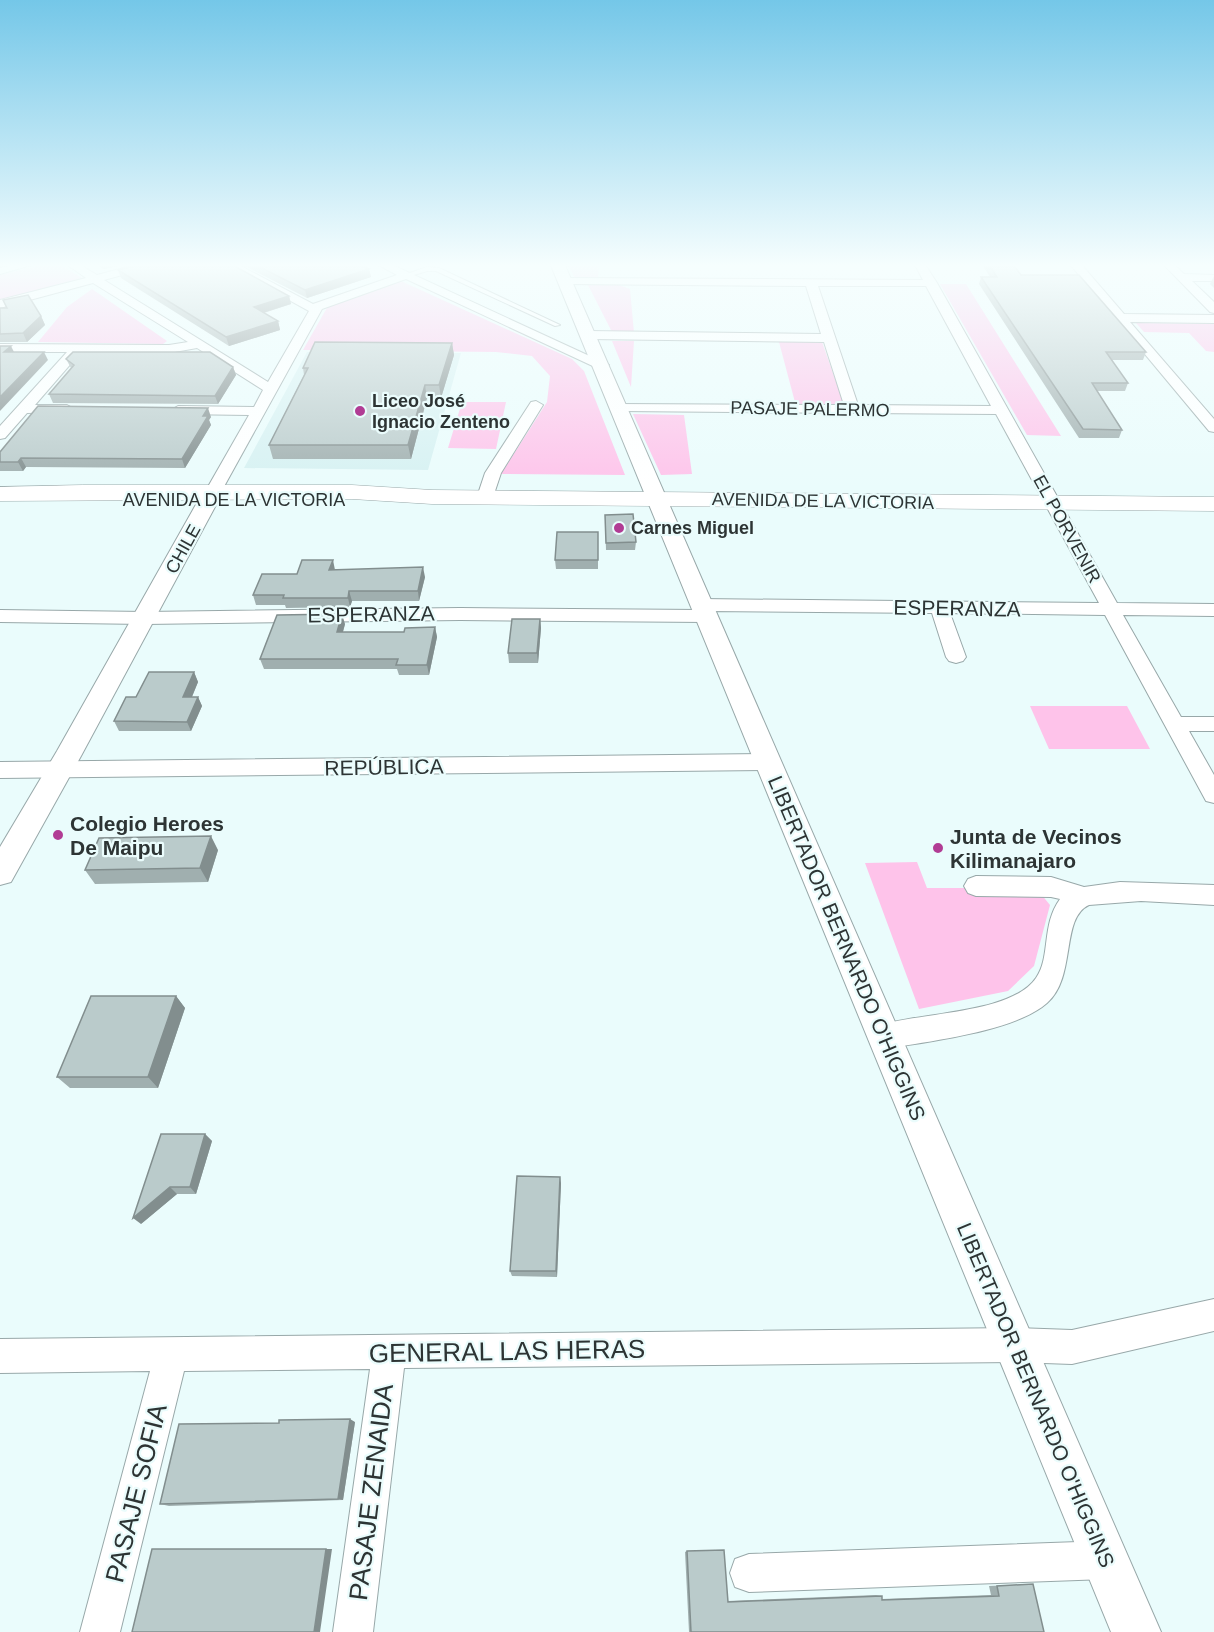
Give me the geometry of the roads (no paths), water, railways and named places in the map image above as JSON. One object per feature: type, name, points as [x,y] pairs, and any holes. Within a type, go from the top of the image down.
[{"type":"main road","name":"AVENIDA DE LA VICTORIA","points":[[0,494],[71,499],[211,496],[369,501],[432,497],[485,497],[1214,504]]},
{"type":"street","points":[[192,339],[271,389]]},
{"type":"street","name":"CHILE","points":[[0,873],[145,618],[299,339]]},
{"type":"street","points":[[546,339],[602,365]]},
{"type":"street","name":"LIBERTADOR BERNARDO O'HIGGINS","points":[[591,339],[703,611],[1137,1632]]},
{"type":"street","points":[[829,339],[852,409]]},
{"type":"street","name":"EL PORVENIR","points":[[962,339],[1214,795]]},
{"type":"street","points":[[1138,339],[1214,428]]},
{"type":"street","points":[[0,348],[169,349],[200,344]]},
{"type":"street","points":[[0,435],[78,348]]},
{"type":"street","points":[[485,497],[493,473],[536,405]]},
{"type":"street","name":"PASAJE PALERMO","points":[[620,407],[1001,410]]},
{"type":"street","points":[[24,409],[78,409]]},
{"type":"street","points":[[161,410],[258,411]]},
{"type":"street","points":[[939,607],[956,657]]},
{"type":"street","name":"ESPERANZA","points":[[0,616],[145,618],[939,607],[1214,610]]},
{"type":"street","points":[[1175,724],[1214,724]]},
{"type":"street","name":"REPÚBLICA","points":[[0,770],[768,762]]},
{"type":"street","points":[[976,886],[1051,887],[1083,896]]},
{"type":"street","points":[[884,1036],[1005,1012],[1029,1003],[1047,986],[1052,976],[1061,917],[1074,901],[1083,896],[1106,892],[1214,895]]},
{"type":"street","points":[[1015,1345],[1072,1347],[1214,1315]]},
{"type":"street","name":"GENERAL LAS HERAS","points":[[0,1356],[1015,1345]]},
{"type":"street","name":"PASAJE ZENAIDA","points":[[353,1632],[389,1352]]},
{"type":"street","name":"PASAJE SOFIA","points":[[100,1632],[171,1354]]},
{"type":"street","points":[[749,1573],[1106,1560]]},
{"type":"place","name":"Liceo José Ignacio Zenteno","points":[[360,411]]},
{"type":"place","name":"Carnes Miguel","points":[[619,528]]},
{"type":"place","name":"Colegio Heroes De Maipu","points":[[58,835]]},
{"type":"place","name":"Junta de Vecinos Kilimanajaro","points":[[938,848]]}]
